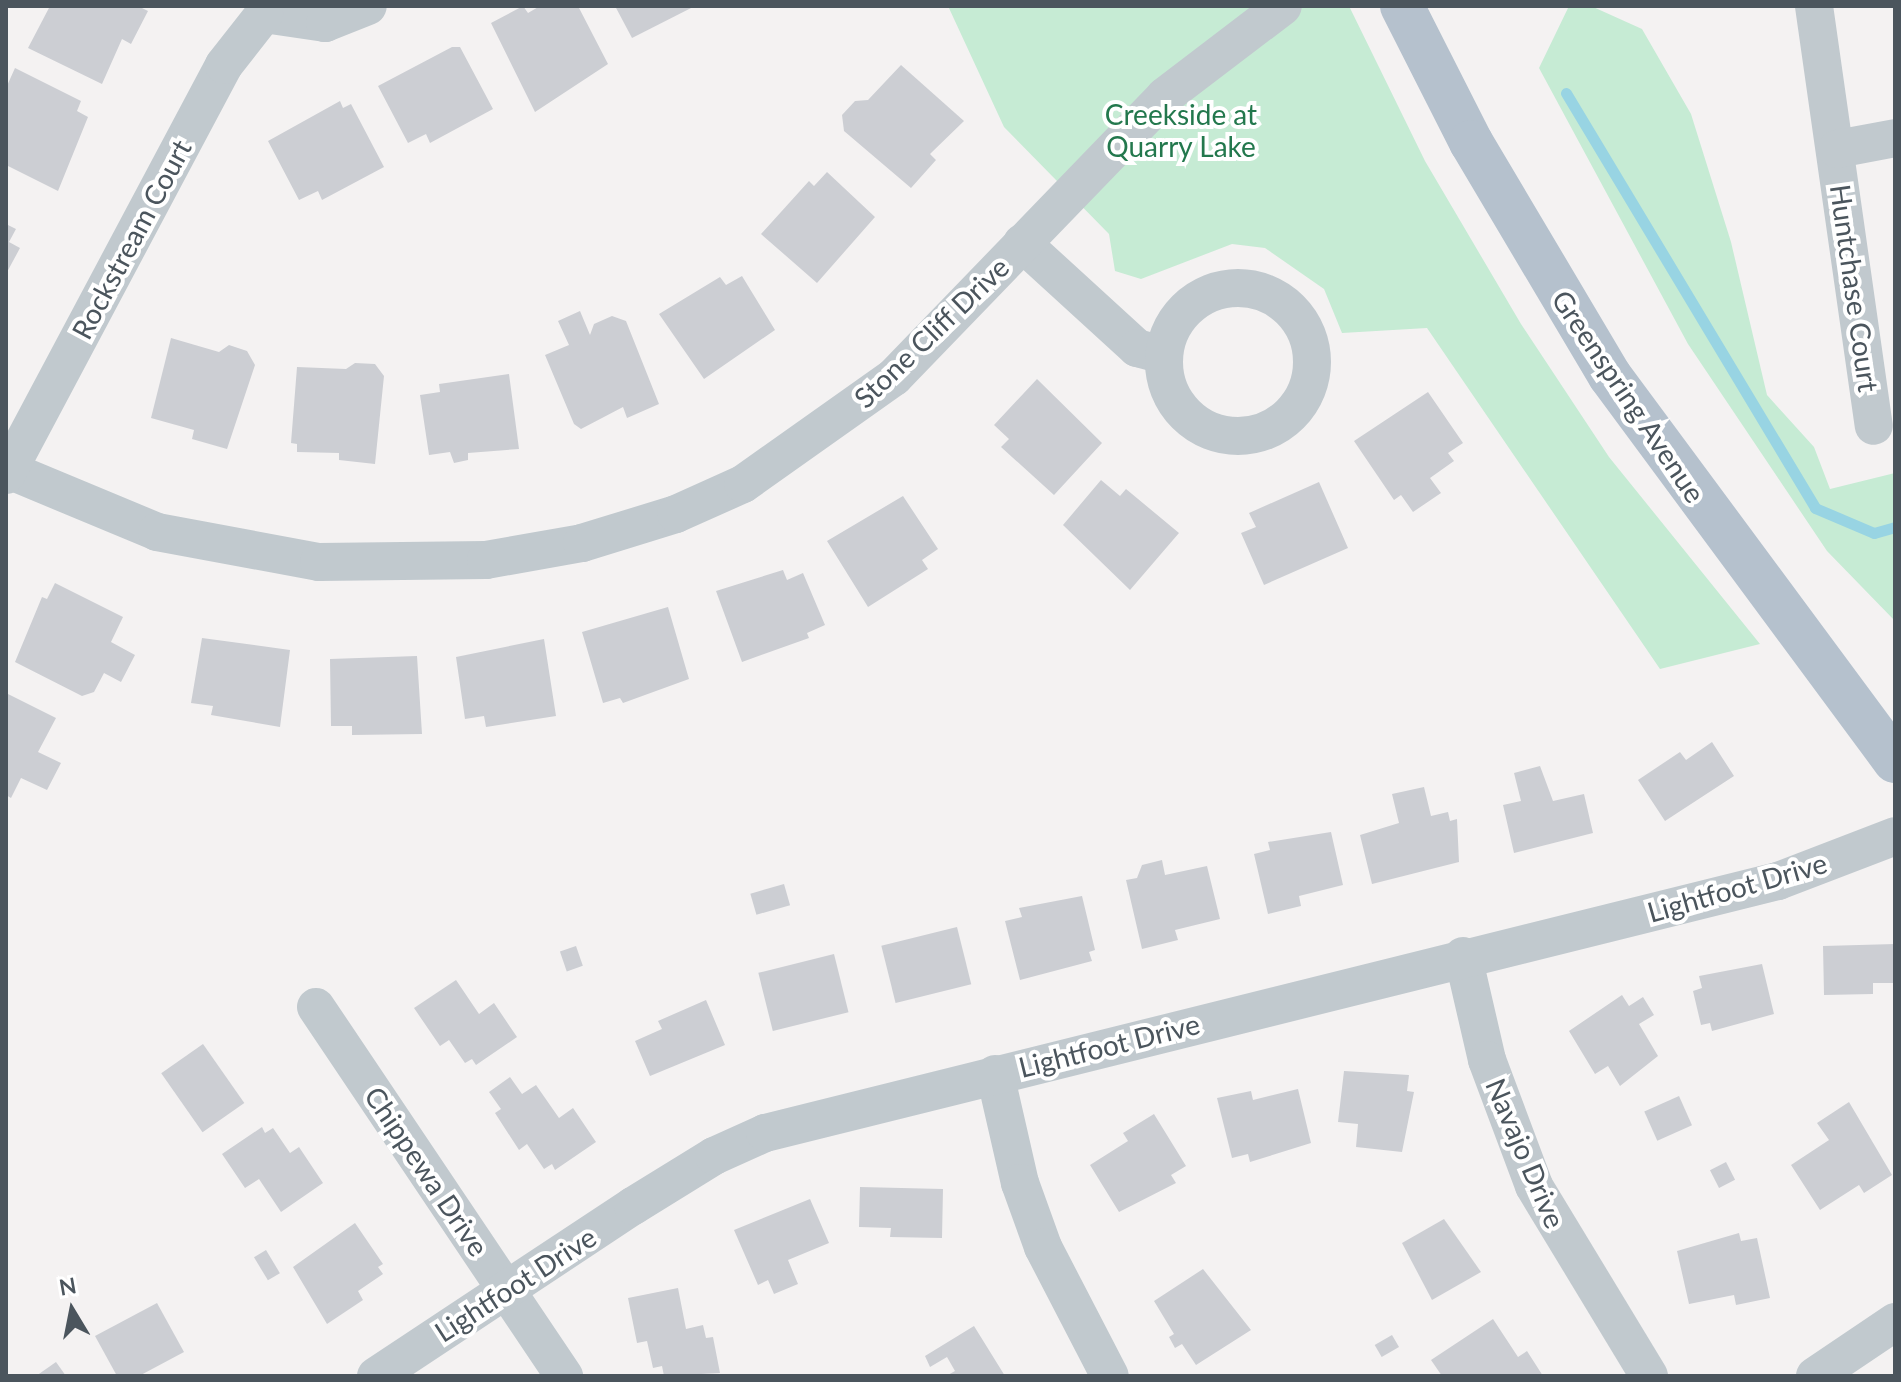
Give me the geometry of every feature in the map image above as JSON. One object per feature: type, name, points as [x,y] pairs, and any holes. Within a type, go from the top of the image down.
[{"type":"main road","name":"Greenspring Avenue","points":[[1402,6],[1471,142],[1610,376],[1895,761]]},
{"type":"street","name":"Rockstream Court","points":[[7,472],[224,65],[262,10],[325,23],[368,6]]},
{"type":"street","name":"Stone Cliff Drive","points":[[7,472],[157,532],[319,562],[486,560],[582,543],[676,514],[743,484],[821,434],[894,377],[1165,96],[1283,6]]},
{"type":"street","name":"Huntchase Court","points":[[1814,6],[1837,149],[1874,426]]},
{"type":"street","name":"Huntchase Court","points":[[1837,149],[1895,138]]},
{"type":"street","points":[[1022,243],[1137,348],[1164,355]]},
{"type":"street","name":"Lightfoot Drive","points":[[376,1376],[506,1288],[714,1156],[813,1119],[1463,956],[1778,881],[1895,836]]},
{"type":"street","name":"Navajo Drive","points":[[1463,956],[1487,1060],[1534,1186],[1649,1376]]},
{"type":"street","name":"Chippewa Drive","points":[[316,1007],[564,1376]]},
{"type":"street","points":[[995,1074],[1020,1183],[1043,1247],[1110,1376]]},
{"type":"street","points":[[1815,1376],[1895,1322]]},
{"type":"green space","name":"Creekside at Quarry Lake","points":[[948,6],[1349,6],[1425,161],[1521,324],[1609,457],[1760,644],[1660,669],[1427,328],[1342,333],[1324,289],[1265,248],[1232,244],[1141,279],[1115,271],[1109,234],[1004,127]]},
{"type":"green space","points":[[1569,6],[1591,6],[1642,29],[1691,114],[1731,242],[1767,395],[1814,447],[1830,489],[1895,473],[1895,621],[1827,551],[1688,344],[1539,68]]},
{"type":"building","points":[[50,6],[138,6],[148,11],[131,44],[122,39],[102,84],[28,48]]},
{"type":"building","points":[[523,6],[528,13],[540,6],[578,6],[608,64],[535,112],[491,23]]},
{"type":"building","points":[[615,6],[695,6],[632,38]]},
{"type":"building","points":[[452,47],[460,47],[493,109],[430,143],[426,134],[408,143],[378,86]]},
{"type":"building","points":[[901,65],[964,121],[930,154],[936,160],[911,188],[844,131],[842,115],[855,101],[868,100]]},
{"type":"building","points":[[15,68],[81,101],[77,111],[88,117],[58,191],[6,165],[6,88]]},
{"type":"building","points":[[340,101],[343,108],[351,104],[384,167],[322,200],[318,191],[299,200],[268,141]]},
{"type":"building","points":[[827,172],[875,217],[817,283],[761,234],[809,181],[814,186]]},
{"type":"building","points":[[6,224],[16,229],[9,242],[20,248],[6,274]]},
{"type":"building","points":[[742,276],[775,330],[704,379],[659,314],[720,277],[726,285]]},
{"type":"building","points":[[580,311],[590,335],[594,324],[612,316],[626,321],[659,404],[627,418],[623,407],[581,429],[574,424],[545,355],[569,345],[558,321]]},
{"type":"building","points":[[171,338],[219,352],[229,345],[247,351],[255,365],[227,449],[192,439],[194,430],[151,418]]},
{"type":"building","points":[[355,363],[375,364],[384,376],[375,464],[339,460],[339,453],[297,452],[297,444],[291,443],[297,367],[346,369]]},
{"type":"building","points":[[509,374],[519,449],[468,453],[468,460],[454,463],[450,452],[429,455],[420,395],[440,392],[439,384]]},
{"type":"building","points":[[1037,379],[1102,443],[1054,495],[1001,447],[1009,439],[994,425]]},
{"type":"building","points":[[1428,392],[1463,443],[1448,453],[1454,461],[1430,478],[1441,493],[1413,512],[1401,495],[1394,500],[1354,441]]},
{"type":"building","points":[[1101,480],[1120,496],[1126,489],[1179,533],[1130,590],[1063,525]]},
{"type":"building","points":[[1319,482],[1348,548],[1264,585],[1241,533],[1256,527],[1249,513]]},
{"type":"building","points":[[903,496],[938,549],[922,560],[928,569],[868,607],[827,541]]},
{"type":"building","points":[[783,570],[787,580],[803,573],[825,625],[807,633],[809,638],[742,662],[716,591]]},
{"type":"building","points":[[55,583],[123,617],[111,642],[135,655],[121,682],[104,673],[94,692],[82,696],[15,662],[42,597],[47,599]]},
{"type":"building","points":[[668,607],[689,679],[623,703],[620,698],[603,703],[582,632]]},
{"type":"building","points":[[202,638],[290,650],[280,727],[211,715],[213,706],[191,703]]},
{"type":"building","points":[[544,639],[556,716],[486,727],[484,716],[465,719],[456,657]]},
{"type":"building","points":[[417,656],[422,734],[352,735],[352,726],[331,726],[330,659]]},
{"type":"building","points":[[6,693],[56,718],[38,752],[61,763],[47,790],[21,778],[11,798],[6,795]]},
{"type":"building","points":[[1712,742],[1734,776],[1665,821],[1638,780],[1680,752],[1686,760]]},
{"type":"building","points":[[1540,766],[1553,801],[1584,794],[1593,833],[1514,853],[1503,805],[1521,801],[1514,773]]},
{"type":"building","points":[[1424,787],[1431,816],[1448,812],[1450,821],[1457,819],[1459,862],[1372,884],[1360,835],[1399,823],[1392,794]]},
{"type":"building","points":[[1331,832],[1343,885],[1299,896],[1301,906],[1268,914],[1254,854],[1270,850],[1268,842]]},
{"type":"building","points":[[1162,860],[1165,875],[1207,866],[1220,919],[1175,930],[1178,940],[1142,949],[1126,880],[1137,878],[1142,865]]},
{"type":"building","points":[[784,884],[790,905],[756,915],[750,894]]},
{"type":"building","points":[[1082,896],[1095,950],[1089,952],[1092,961],[1020,980],[1005,921],[1022,917],[1019,908]]},
{"type":"building","points":[[957,927],[971,984],[896,1003],[881,946]]},
{"type":"building","points":[[1895,944],[1895,983],[1873,983],[1873,994],[1824,995],[1823,946]]},
{"type":"building","points":[[576,946],[583,966],[567,971],[560,952]]},
{"type":"building","points":[[834,954],[849,1012],[773,1031],[758,973]]},
{"type":"building","points":[[1762,964],[1774,1014],[1712,1031],[1710,1023],[1701,1025],[1693,991],[1702,988],[1699,976]]},
{"type":"building","points":[[456,980],[479,1014],[494,1003],[517,1037],[476,1065],[472,1059],[465,1063],[449,1040],[440,1046],[414,1008]]},
{"type":"building","points":[[1622,995],[1629,1006],[1643,997],[1654,1015],[1639,1024],[1658,1056],[1620,1086],[1608,1066],[1595,1074],[1569,1031]]},
{"type":"building","points":[[706,1000],[725,1045],[650,1076],[635,1041],[662,1029],[658,1021]]},
{"type":"building","points":[[203,1044],[244,1103],[203,1132],[161,1073]]},
{"type":"building","points":[[1344,1071],[1409,1075],[1407,1091],[1414,1092],[1402,1152],[1356,1147],[1358,1124],[1338,1122]]},
{"type":"building","points":[[510,1077],[522,1094],[536,1085],[559,1118],[573,1108],[596,1142],[555,1170],[552,1164],[544,1169],[527,1144],[519,1150],[495,1113],[501,1109],[489,1092]]},
{"type":"building","points":[[1298,1089],[1311,1143],[1250,1162],[1248,1154],[1232,1158],[1217,1098],[1251,1091],[1253,1100]]},
{"type":"building","points":[[1679,1096],[1692,1125],[1657,1141],[1644,1111]]},
{"type":"building","points":[[1849,1102],[1892,1175],[1864,1193],[1859,1185],[1820,1210],[1791,1165],[1829,1140],[1817,1123]]},
{"type":"building","points":[[1154,1114],[1186,1166],[1171,1175],[1176,1183],[1119,1212],[1090,1165],[1128,1141],[1123,1133]]},
{"type":"building","points":[[262,1127],[265,1133],[273,1128],[290,1153],[299,1147],[323,1183],[281,1212],[259,1179],[245,1188],[222,1154]]},
{"type":"building","points":[[1726,1162],[1735,1180],[1719,1188],[1710,1170]]},
{"type":"building","points":[[860,1187],[943,1189],[942,1238],[890,1237],[891,1228],[859,1227]]},
{"type":"building","points":[[810,1199],[829,1243],[788,1260],[798,1284],[774,1294],[768,1280],[758,1285],[734,1230]]},
{"type":"building","points":[[1444,1219],[1481,1272],[1432,1300],[1402,1243]]},
{"type":"building","points":[[355,1223],[383,1264],[378,1267],[383,1274],[358,1291],[363,1300],[327,1324],[293,1267]]},
{"type":"building","points":[[1739,1233],[1741,1241],[1757,1238],[1770,1298],[1736,1305],[1734,1295],[1689,1304],[1677,1251]]},
{"type":"building","points":[[266,1250],[280,1273],[268,1280],[254,1257]]},
{"type":"building","points":[[1203,1269],[1251,1330],[1196,1365],[1182,1344],[1175,1348],[1169,1337],[1174,1334],[1154,1301]]},
{"type":"building","points":[[678,1288],[686,1329],[703,1325],[706,1338],[713,1337],[720,1373],[664,1376],[662,1366],[653,1368],[647,1341],[637,1343],[628,1298]]},
{"type":"building","points":[[157,1303],[184,1352],[139,1376],[117,1376],[95,1336]]},
{"type":"building","points":[[1493,1319],[1518,1357],[1527,1351],[1543,1376],[1442,1376],[1431,1360]]},
{"type":"building","points":[[974,1326],[1005,1376],[946,1376],[955,1371],[947,1357],[930,1367],[925,1356]]},
{"type":"building","points":[[1392,1335],[1399,1347],[1382,1357],[1375,1345]]},
{"type":"building","points":[[56,1362],[66,1376],[36,1376]]},
{"type":"waterway","points":[[1566,93],[1815,508],[1874,533],[1895,527]]}]
